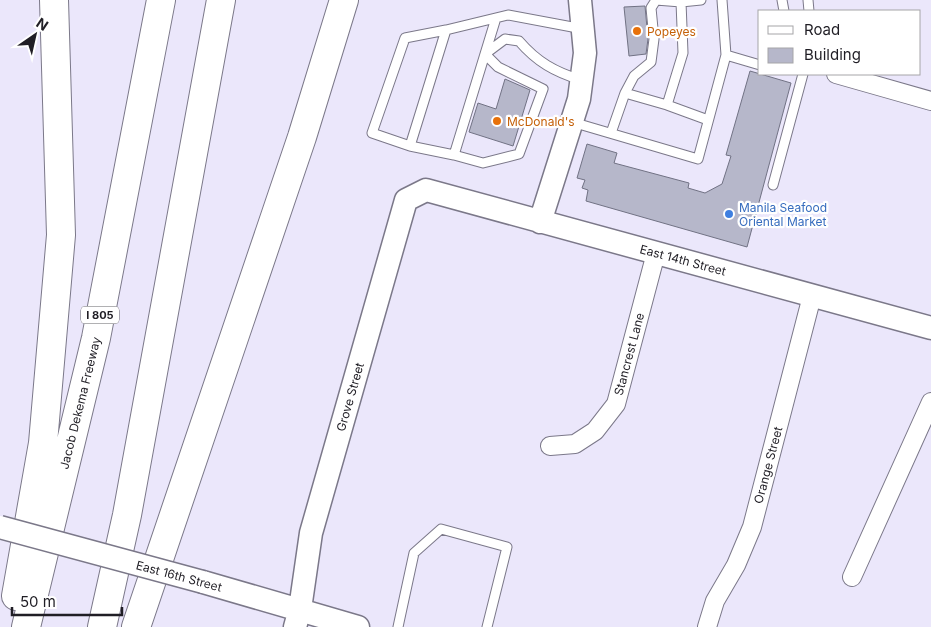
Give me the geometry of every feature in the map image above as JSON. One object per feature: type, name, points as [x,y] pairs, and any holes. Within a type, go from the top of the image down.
[{"type":"highway","points":[[11,627],[43,443],[61,235],[54,0]]},
{"type":"highway","name":"Jacob Dekema Freeway","points":[[26,627],[96,338],[161,0]]},
{"type":"highway","points":[[102,627],[126,516],[221,0]]},
{"type":"highway","points":[[136,627],[302,137],[344,0]]},
{"type":"street","points":[[540,222],[579,99],[585,53],[580,0]]},
{"type":"street","points":[[840,75],[931,101]]},
{"type":"street","name":"Grove Street","points":[[298,618],[311,533],[406,200],[426,190],[436,192]]},
{"type":"street","name":"East 14th Street","points":[[436,192],[931,328]]},
{"type":"street","name":"Stancrest Lane","points":[[550,446],[575,444],[596,430],[616,404],[656,253]]},
{"type":"street","name":"Orange Street","points":[[707,627],[715,601],[736,565],[752,527],[812,296]]},
{"type":"street","points":[[852,577],[931,402]]},
{"type":"street","name":"East 16th Street","points":[[0,526],[203,582],[298,618],[358,627]]},
{"type":"lane","points":[[611,133],[625,93],[634,76],[650,62],[654,39],[651,8],[656,0],[681,2],[701,0]]},
{"type":"lane","points":[[572,122],[698,159],[726,55],[722,0]]},
{"type":"lane","points":[[667,105],[683,53],[681,2]]},
{"type":"lane","points":[[485,54],[498,67],[543,89],[519,154],[483,163],[454,154],[410,146],[372,133],[404,38],[508,15],[584,29]]},
{"type":"lane","points":[[454,154],[496,18]]},
{"type":"lane","points":[[410,146],[446,30]]},
{"type":"lane","points":[[485,54],[505,39],[519,41],[533,57],[558,73],[581,81]]},
{"type":"lane","points":[[726,55],[758,65]]},
{"type":"lane","points":[[773,185],[803,75]]},
{"type":"lane","points":[[625,93],[667,105],[708,120]]},
{"type":"lane","points":[[398,627],[414,552],[441,530],[507,547],[486,627]]},
{"type":"building","name":"Popeyes","points":[[645,6],[648,39],[646,54],[629,56],[624,7]]},
{"type":"building","points":[[750,71],[758,75],[791,83],[747,247],[586,201],[588,190],[582,188],[585,180],[577,178],[587,144],[617,153],[614,163],[689,183],[688,188],[705,193],[722,184],[731,156],[726,155]]},
{"type":"building","name":"McDonald's","points":[[505,79],[530,90],[513,146],[469,132],[478,103],[496,109]]},
{"type":"place","name":"Popeyes","points":[[637,31]]},
{"type":"place","name":"McDonald's","points":[[497,121]]},
{"type":"place","name":"Manila Seafood Oriental Market","points":[[729,214]]}]
